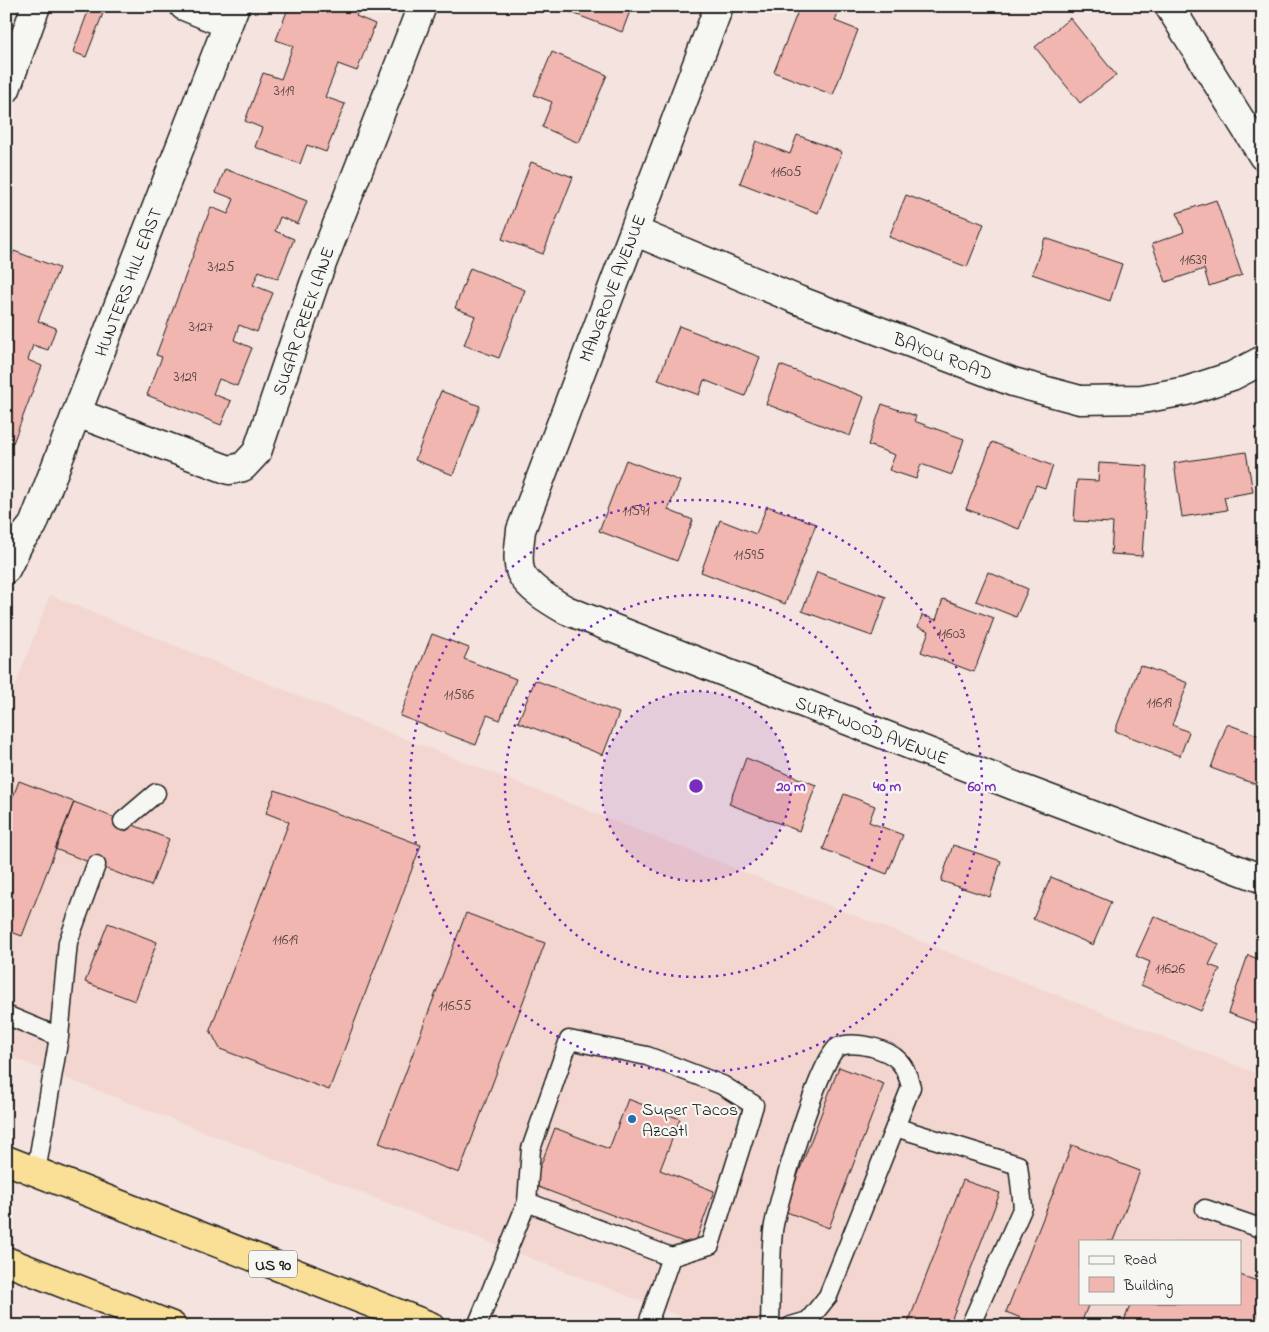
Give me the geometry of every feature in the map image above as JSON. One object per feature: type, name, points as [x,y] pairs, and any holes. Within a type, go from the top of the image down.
[{"type":"highway","name":"US 90","points":[[6,1160],[430,1326]]},
{"type":"highway","points":[[6,1261],[172,1326]]},
{"type":"street","points":[[6,89],[36,6]]},
{"type":"street","points":[[184,6],[232,15]]},
{"type":"street","name":"SUGAR CREEK LANE","points":[[77,413],[229,470],[243,467],[258,452],[314,284],[422,6]]},
{"type":"street","name":"MANGROVE AVENUE","points":[[521,573],[519,555],[521,530],[719,6]]},
{"type":"street","points":[[1169,6],[1263,156]]},
{"type":"street","name":"HUNTERS HILL EAST","points":[[6,569],[13,540],[33,524],[232,15]]},
{"type":"street","name":"BAYOU ROAD","points":[[634,231],[798,300],[1013,382],[1080,400],[1142,399],[1186,391],[1232,376],[1263,360]]},
{"type":"street","name":"SURFWOOD AVENUE","points":[[521,573],[542,596],[566,610],[1020,788],[1263,879]]},
{"type":"lane","points":[[123,821],[156,793]]},
{"type":"lane","points":[[36,1172],[59,1037],[68,942],[96,865]]},
{"type":"lane","points":[[6,1015],[59,1037]]},
{"type":"lane","points":[[477,1326],[526,1202],[531,1150],[568,1040],[647,1056],[722,1085],[754,1105],[710,1245],[671,1257],[526,1202]]},
{"type":"lane","points":[[770,1326],[773,1231],[781,1194],[808,1108],[830,1056],[838,1047],[860,1044],[886,1051],[906,1068],[911,1087],[828,1296],[808,1321],[791,1326]]},
{"type":"lane","points":[[895,1127],[1018,1165],[1023,1207],[970,1326]]},
{"type":"lane","points":[[1205,1209],[1263,1229]]},
{"type":"lane","points":[[647,1326],[671,1257]]},
{"type":"shaded area","points":[[50,595],[388,732],[1263,1076],[1263,1326],[706,1326],[6,1055],[6,710]]},
{"type":"building","points":[[90,6],[105,8],[86,57],[73,52]]},
{"type":"building","points":[[289,6],[360,6],[356,16],[375,24],[357,71],[338,64],[325,97],[345,104],[326,152],[307,145],[300,164],[255,147],[262,128],[245,121],[263,73],[281,79],[293,46],[276,40]]},
{"type":"building","points":[[569,6],[632,6],[622,32],[567,11]]},
{"type":"building","points":[[800,6],[830,6],[839,10],[835,21],[858,30],[833,95],[774,72]]},
{"type":"building","points":[[1070,18],[1116,75],[1080,103],[1035,47]]},
{"type":"building","points":[[552,52],[607,75],[579,143],[542,127],[552,102],[534,95]]},
{"type":"building","points":[[797,135],[842,152],[818,213],[740,183],[756,141],[790,154]]},
{"type":"building","points":[[531,162],[573,177],[543,254],[502,239]]},
{"type":"building","points":[[225,169],[307,201],[298,224],[280,217],[275,231],[294,239],[278,279],[259,271],[253,285],[273,293],[257,332],[239,325],[234,340],[252,348],[237,386],[219,379],[213,394],[231,401],[221,425],[147,395],[162,357],[156,355],[211,207],[228,214],[234,199],[216,192]]},
{"type":"building","points":[[6,188],[11,190],[6,202]]},
{"type":"building","points":[[906,195],[984,224],[967,267],[889,237]]},
{"type":"building","points":[[1216,200],[1242,275],[1209,286],[1204,269],[1166,282],[1152,244],[1184,232],[1177,213]]},
{"type":"building","points":[[1045,238],[1122,264],[1110,301],[1032,274]]},
{"type":"building","points":[[14,251],[59,268],[38,321],[56,328],[48,350],[33,345],[28,360],[42,366],[13,443],[6,440],[6,271]]},
{"type":"building","points":[[470,268],[525,290],[499,358],[464,345],[475,316],[455,308]]},
{"type":"building","points":[[679,326],[760,357],[745,396],[704,380],[699,395],[658,380]]},
{"type":"building","points":[[780,365],[864,397],[850,436],[766,404]]},
{"type":"building","points":[[441,391],[480,406],[453,475],[415,460]]},
{"type":"building","points":[[882,404],[916,416],[914,421],[964,439],[952,475],[921,464],[916,479],[889,470],[895,455],[868,445]]},
{"type":"building","points":[[992,442],[1053,466],[1045,488],[1036,485],[1019,529],[966,509]]},
{"type":"building","points":[[1246,452],[1253,492],[1224,497],[1227,510],[1182,517],[1174,463]]},
{"type":"building","points":[[626,460],[680,481],[668,510],[693,520],[677,561],[599,531]]},
{"type":"building","points":[[1099,463],[1148,466],[1142,556],[1111,554],[1113,523],[1074,521],[1077,480],[1098,481]]},
{"type":"building","points":[[767,506],[816,524],[785,604],[701,572],[720,520],[756,534]]},
{"type":"building","points":[[817,572],[886,597],[872,636],[802,611]]},
{"type":"building","points":[[988,572],[1028,589],[1016,617],[976,601]]},
{"type":"building","points":[[943,599],[994,618],[974,672],[921,652],[929,631],[918,627],[922,615],[936,620]]},
{"type":"building","points":[[432,634],[469,648],[464,659],[516,679],[500,720],[487,715],[476,745],[400,716]]},
{"type":"building","points":[[1140,665],[1188,683],[1172,725],[1189,732],[1180,756],[1115,731]]},
{"type":"building","points":[[535,680],[619,713],[603,755],[518,722]]},
{"type":"building","points":[[1227,724],[1263,737],[1263,787],[1211,768]]},
{"type":"building","points":[[746,758],[816,785],[799,831],[729,804]]},
{"type":"building","points":[[19,781],[74,802],[22,936],[6,930],[6,815]]},
{"type":"building","points":[[275,790],[421,845],[329,1090],[220,1049],[210,1030],[289,822],[266,813]]},
{"type":"building","points":[[844,794],[875,806],[869,822],[903,835],[887,874],[823,849]]},
{"type":"building","points":[[74,802],[169,839],[151,886],[55,849]]},
{"type":"building","points":[[953,845],[1001,861],[990,897],[941,881]]},
{"type":"building","points":[[1051,877],[1111,902],[1093,945],[1033,919]]},
{"type":"building","points":[[466,913],[545,943],[459,1173],[379,1143]]},
{"type":"building","points":[[1154,916],[1219,944],[1209,965],[1220,969],[1201,1011],[1141,985],[1150,962],[1136,956]]},
{"type":"building","points":[[108,923],[157,942],[135,1001],[85,982]]},
{"type":"building","points":[[1248,955],[1263,961],[1263,1026],[1228,1013]]},
{"type":"building","points":[[839,1067],[884,1084],[829,1228],[784,1211]]},
{"type":"building","points":[[628,1099],[680,1119],[660,1170],[714,1191],[694,1246],[533,1185],[555,1128],[609,1149]]},
{"type":"building","points":[[1072,1145],[1140,1171],[1113,1240],[1079,1240],[1079,1304],[1089,1304],[1080,1326],[1041,1326],[1006,1312]]},
{"type":"building","points":[[963,1180],[1000,1193],[949,1326],[907,1326]]},
{"type":"building","points":[[1242,1276],[1263,1283],[1263,1326],[1122,1326],[1131,1304],[1242,1304]]},
{"type":"place","name":"Super Tacos Azcatl","points":[[632,1119]]}]
